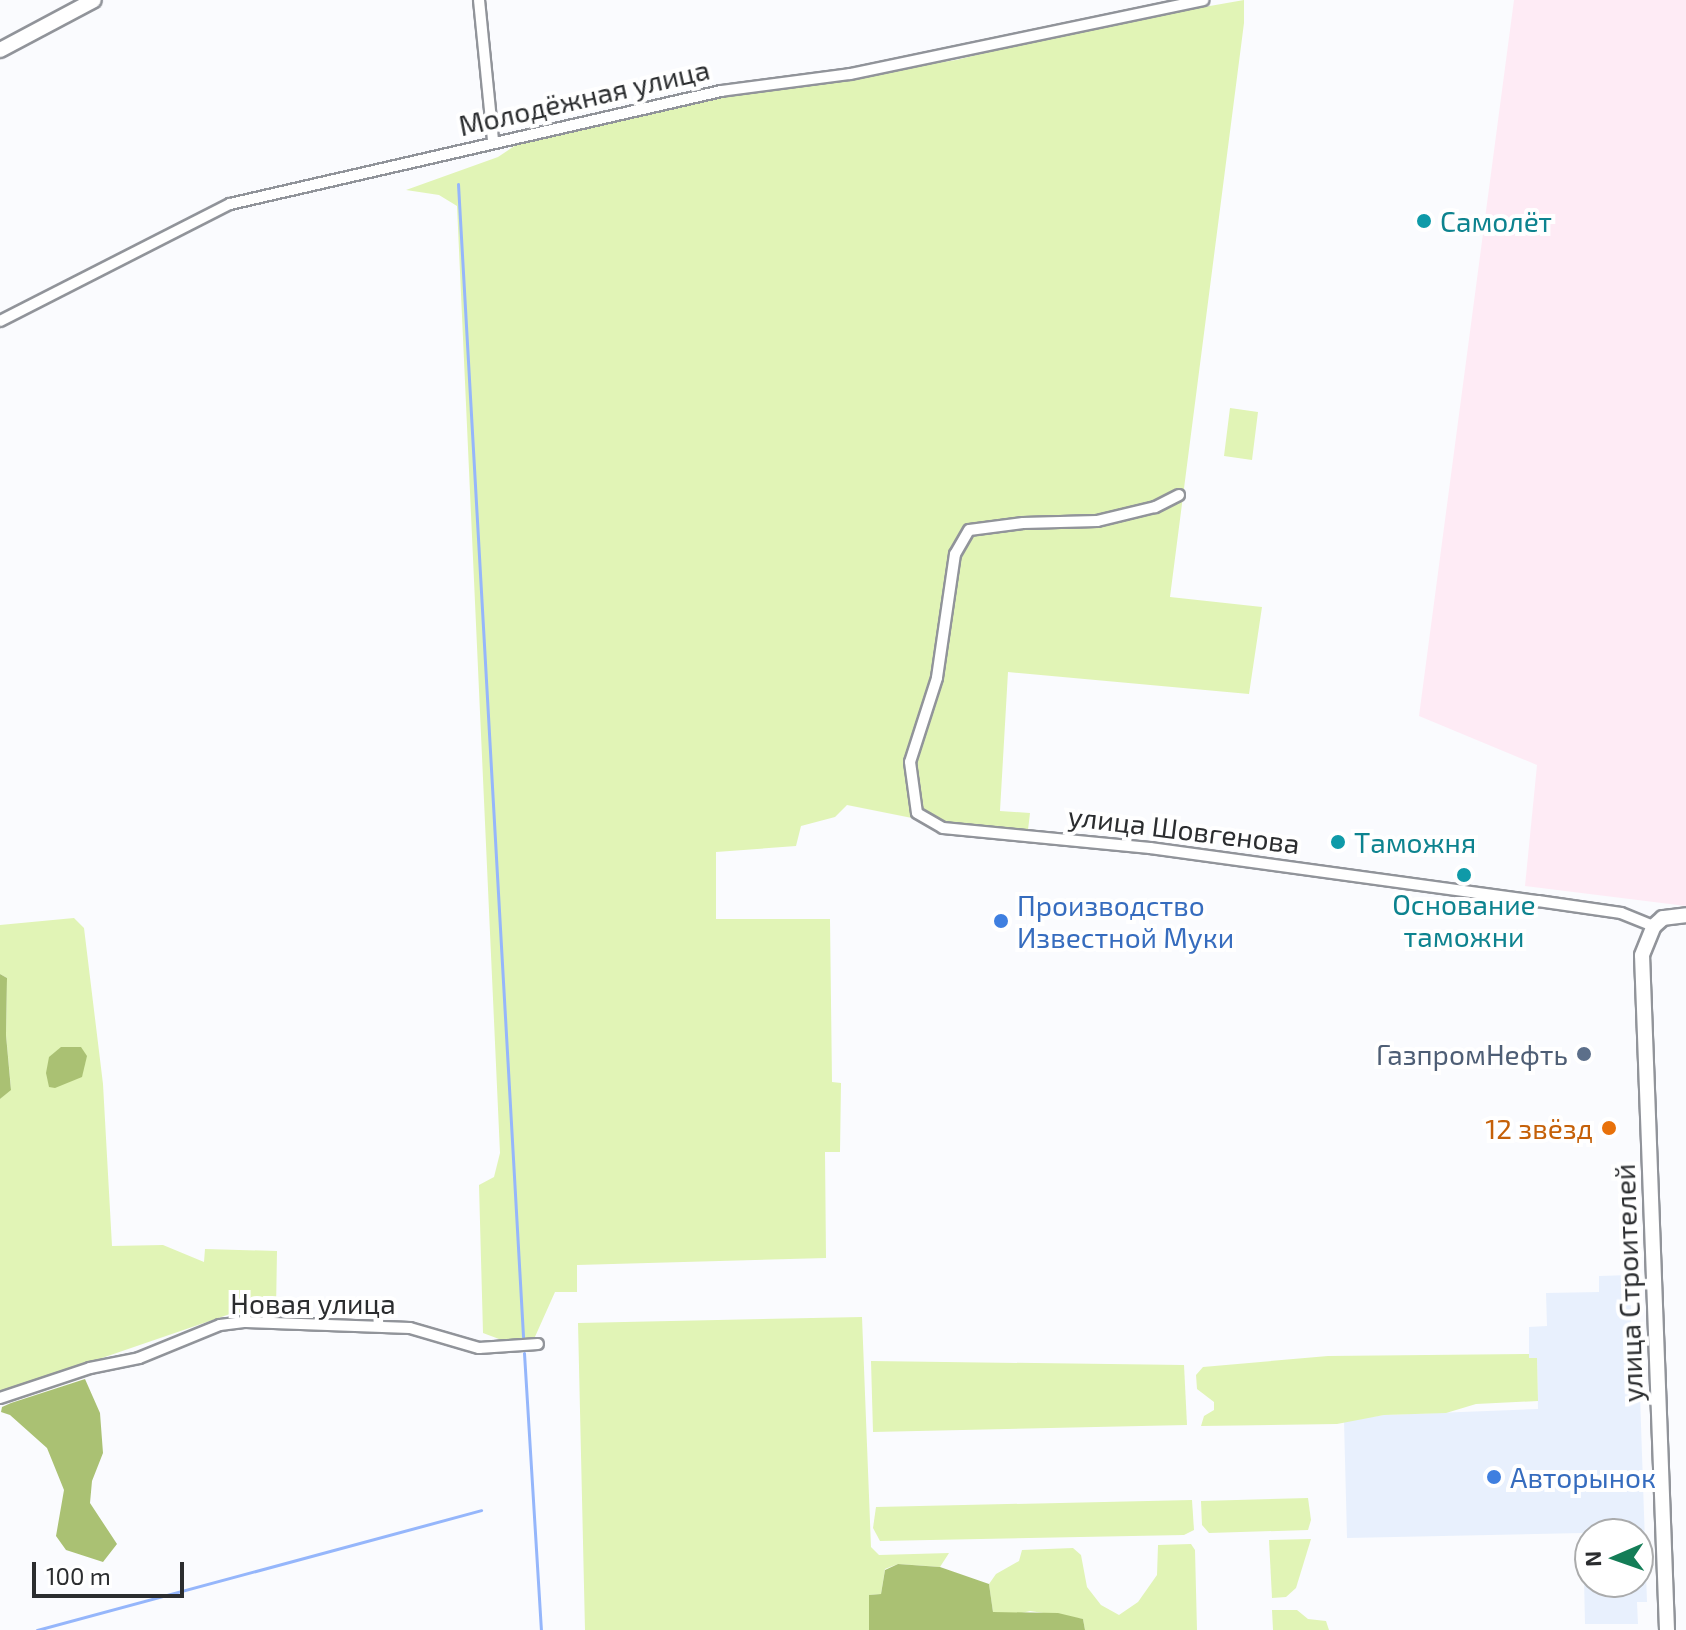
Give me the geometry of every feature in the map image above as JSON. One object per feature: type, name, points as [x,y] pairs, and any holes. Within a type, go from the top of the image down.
[{"type":"street","points":[[0,50],[94,0]]},
{"type":"street","points":[[479,0],[493,141]]},
{"type":"street","name":"Молодёжная улица","points":[[0,321],[230,204],[493,141],[721,91],[850,74],[1203,0]]},
{"type":"street","name":"улица Шовгенова","points":[[1179,495],[1155,507],[1097,521],[1023,523],[969,530],[955,554],[937,678],[910,762],[917,813],[943,828],[1150,848],[1621,913],[1651,930]]},
{"type":"street","points":[[1651,930],[1663,918],[1686,915]]},
{"type":"street","name":"улица Строителей","points":[[1651,930],[1643,971],[1667,1630]]},
{"type":"street","name":"Новая улица","points":[[0,1398],[90,1368],[139,1358],[220,1325],[246,1322],[410,1328],[479,1348],[538,1344]]},
{"type":"shaded area","points":[[1514,0],[1686,0],[1686,906],[1525,886],[1537,765],[1419,716]]},
{"type":"shaded area","name":"Авторынок","points":[[1630,1275],[1633,1396],[1640,1395],[1644,1518],[1574,1518],[1574,1533],[1347,1538],[1344,1421],[1384,1415],[1538,1409],[1537,1358],[1529,1358],[1529,1327],[1547,1326],[1546,1293],[1599,1292],[1599,1276]]},
{"type":"shaded area","name":"Авторынок","points":[[1584,1598],[1647,1598],[1647,1602],[1637,1602],[1638,1624],[1585,1624]]},
{"type":"green space","points":[[1244,0],[1244,23],[1170,597],[1262,607],[1249,694],[1008,672],[1000,811],[1030,813],[1028,830],[937,823],[847,805],[835,817],[801,826],[796,846],[716,852],[716,919],[830,919],[832,1082],[841,1083],[840,1152],[825,1152],[826,1258],[577,1265],[577,1292],[555,1292],[534,1339],[507,1342],[483,1333],[479,1185],[494,1177],[500,1153],[457,206],[439,195],[406,190],[498,157],[519,143],[738,94],[956,60],[1096,26]]},
{"type":"green space","points":[[1230,408],[1258,412],[1252,460],[1224,456]]},
{"type":"green space","points":[[74,918],[84,928],[103,1084],[112,1246],[163,1245],[204,1262],[205,1249],[277,1251],[276,1311],[233,1313],[0,1393],[0,1099],[11,1089],[6,1035],[7,978],[0,974],[0,925]]},
{"type":"green space","points":[[0,974],[7,978],[6,1035],[11,1090],[0,1099]]},
{"type":"green space","points":[[61,1047],[81,1047],[87,1056],[82,1077],[55,1088],[49,1087],[46,1073],[49,1057]]},
{"type":"green space","points":[[862,1317],[871,1547],[879,1555],[949,1553],[940,1567],[898,1564],[885,1569],[881,1594],[869,1595],[869,1630],[585,1630],[578,1323]]},
{"type":"green space","points":[[1529,1354],[1529,1358],[1537,1358],[1538,1401],[1476,1404],[1446,1413],[1384,1415],[1337,1424],[1201,1426],[1204,1416],[1214,1410],[1214,1402],[1197,1389],[1196,1375],[1203,1367],[1328,1356]]},
{"type":"green space","points":[[871,1361],[1184,1365],[1187,1425],[873,1432]]},
{"type":"green space","points":[[85,1379],[100,1413],[103,1453],[92,1481],[90,1503],[117,1544],[103,1562],[66,1550],[56,1536],[64,1490],[47,1448],[10,1415],[1,1412],[2,1407],[11,1403]]},
{"type":"green space","points":[[1308,1498],[1311,1520],[1308,1530],[1209,1533],[1202,1525],[1201,1501]]},
{"type":"green space","points":[[1192,1500],[1194,1530],[1184,1535],[880,1541],[873,1528],[876,1507]]},
{"type":"green space","points":[[1311,1539],[1296,1588],[1286,1597],[1272,1598],[1269,1540]]},
{"type":"green space","points":[[1191,1544],[1195,1550],[1197,1630],[1085,1630],[1083,1619],[1030,1611],[1013,1615],[993,1612],[989,1584],[996,1574],[1019,1561],[1022,1550],[1073,1548],[1081,1555],[1087,1587],[1101,1605],[1119,1615],[1138,1602],[1157,1575],[1158,1545]]},
{"type":"green space","points":[[898,1564],[940,1567],[989,1584],[993,1612],[1058,1613],[1083,1619],[1085,1630],[869,1630],[869,1595],[881,1594],[885,1570]]},
{"type":"green space","points":[[1272,1610],[1297,1610],[1308,1619],[1326,1621],[1329,1630],[1273,1630]]},
{"type":"waterway","points":[[458,184],[523,1337]]},
{"type":"waterway","points":[[524,1353],[541,1630]]},
{"type":"waterway","points":[[37,1630],[481,1510]]},
{"type":"place","name":"Самолёт","points":[[1424,221]]},
{"type":"place","name":"Таможня","points":[[1338,842]]},
{"type":"place","name":"Основание таможни","points":[[1464,875]]},
{"type":"place","name":"Производство Известной Муки","points":[[1001,921]]},
{"type":"place","name":"ГазпромНефть","points":[[1584,1054]]},
{"type":"place","name":"12 звёзд","points":[[1609,1128]]},
{"type":"place","name":"Авторынок","points":[[1494,1477]]}]
